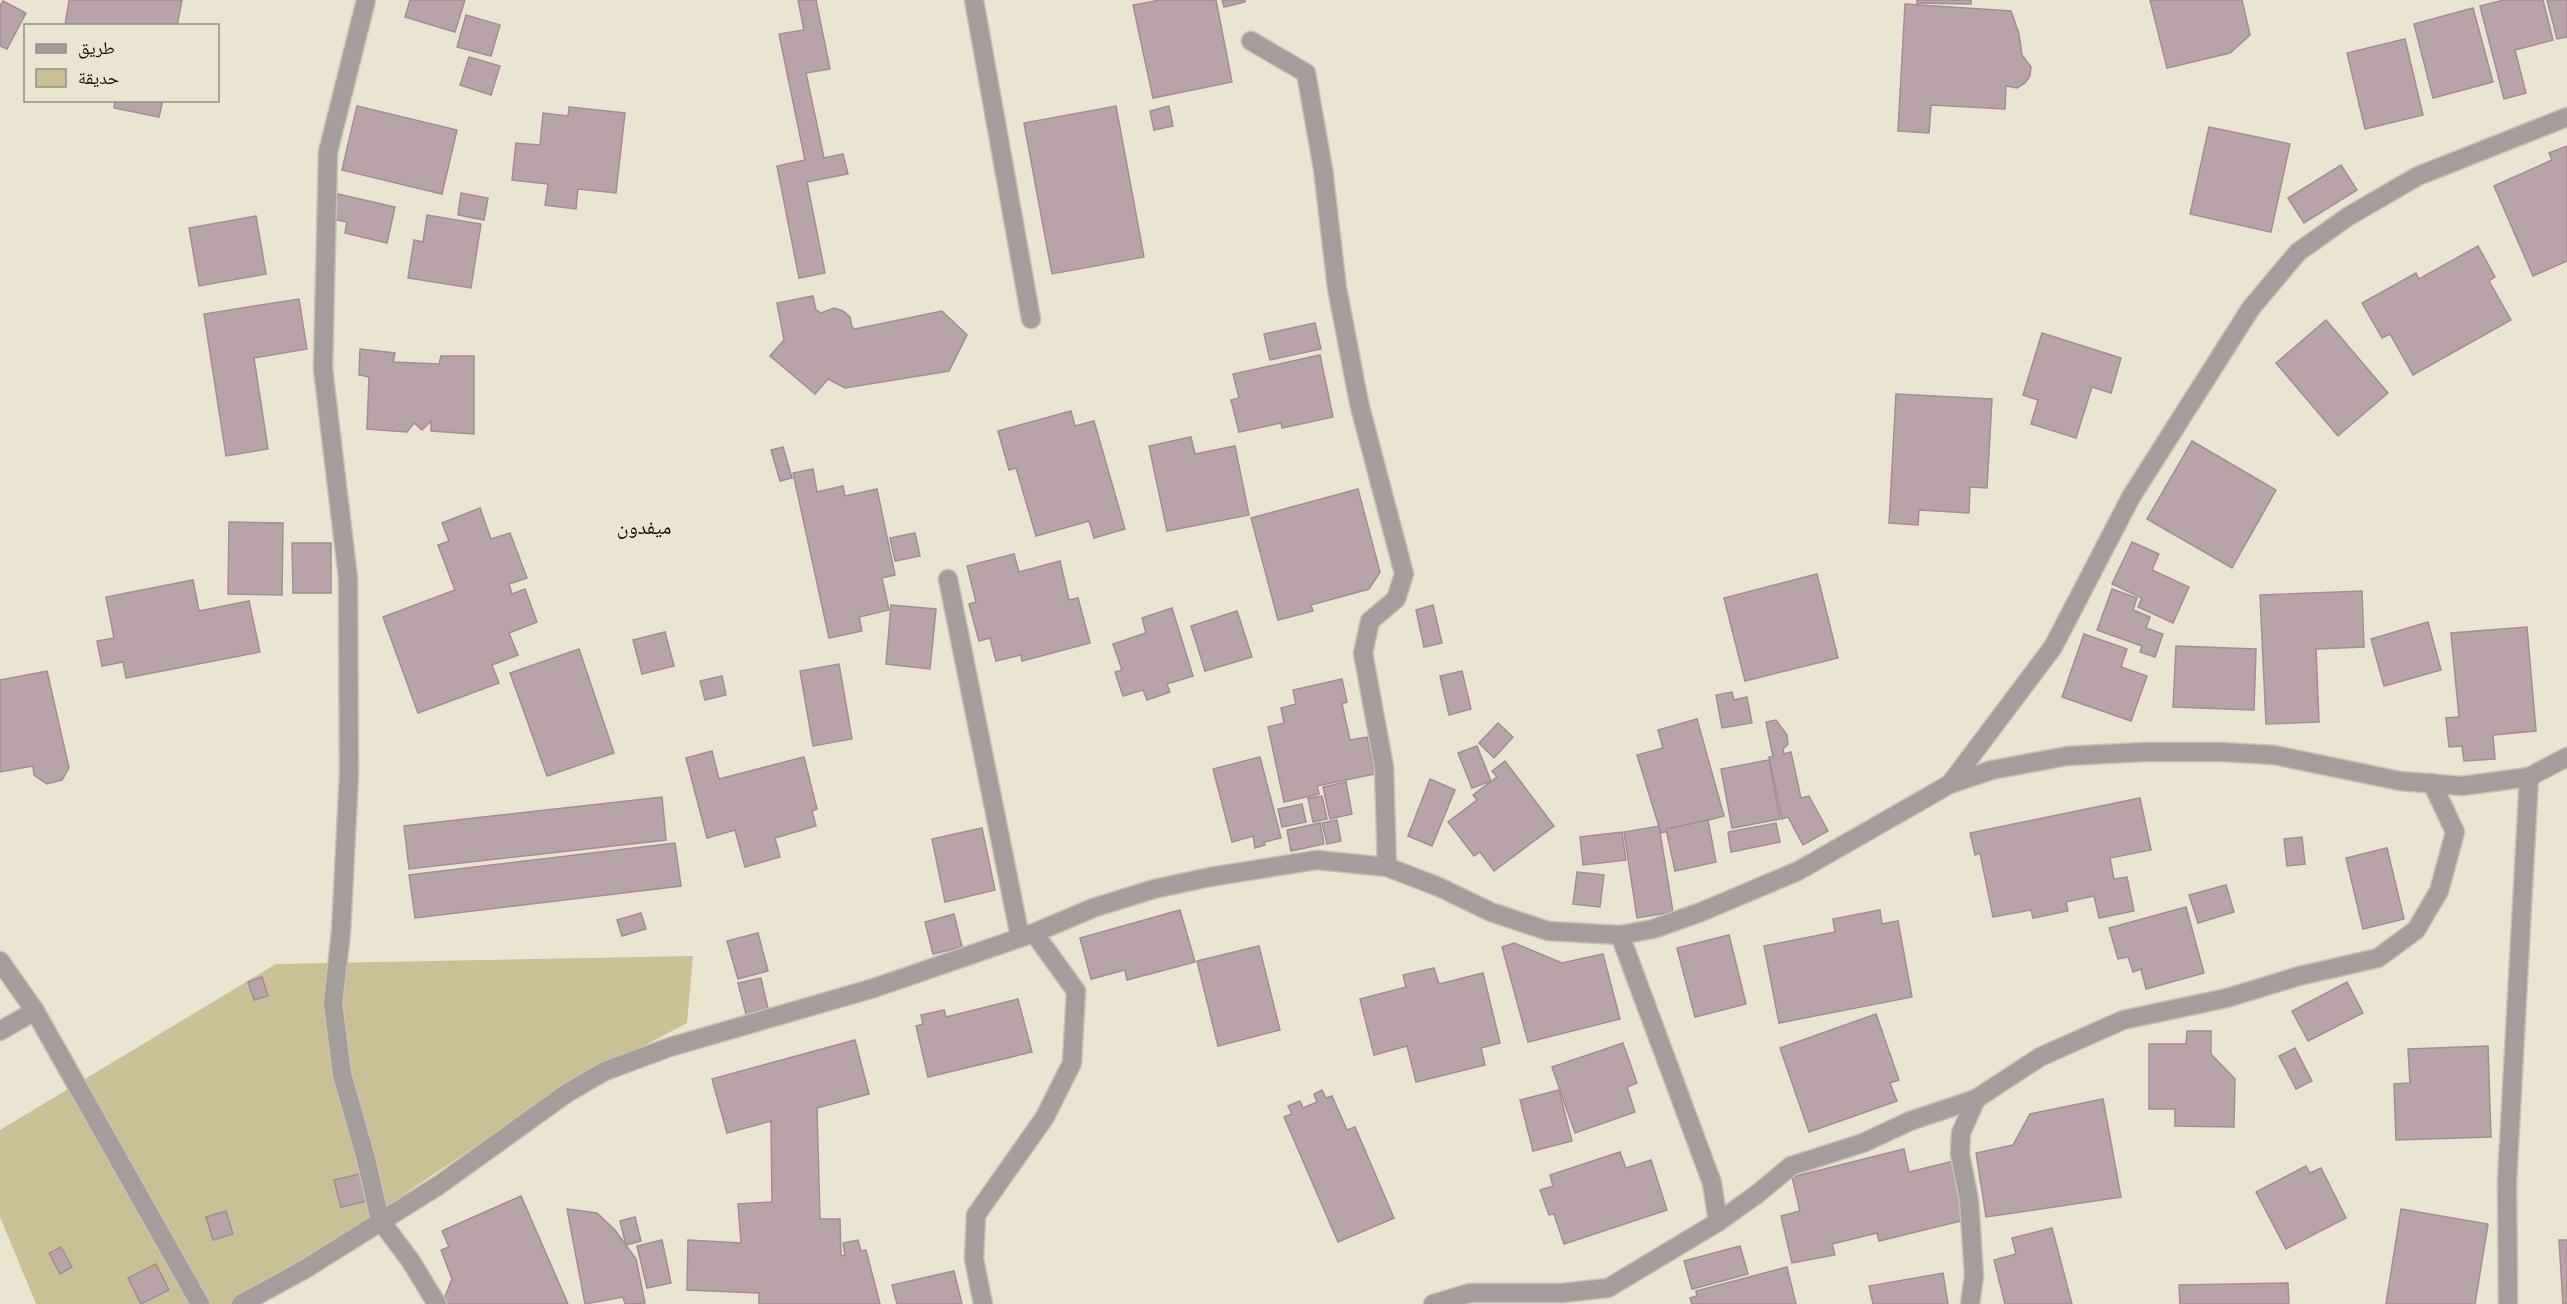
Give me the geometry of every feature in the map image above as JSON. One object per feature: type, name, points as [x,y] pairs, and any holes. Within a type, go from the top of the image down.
[{"type":"street","points":[[366,0],[328,152],[323,369],[348,578],[349,774],[341,932],[333,1003],[342,1074],[366,1159],[380,1220],[410,1260],[436,1304]]},
{"type":"street","points":[[974,0],[1031,320]]},
{"type":"street","points":[[1251,41],[1306,73],[1323,169],[1337,288],[1359,403],[1404,574],[1396,600],[1370,621],[1363,653],[1384,766],[1387,867]]},
{"type":"street","points":[[1950,784],[2053,647],[2131,497],[2251,308],[2298,252],[2349,216],[2418,176],[2567,117]]},
{"type":"street","points":[[948,579],[1027,935],[1076,991],[1072,1063],[1045,1117],[976,1215],[974,1259],[983,1304]]},
{"type":"street","points":[[241,1304],[305,1269],[439,1185],[567,1093],[605,1071],[670,1047],[874,988],[1027,935],[1093,908],[1154,889],[1210,877],[1317,860],[1387,867],[1439,887],[1491,912],[1548,931],[1620,935],[1653,929],[1701,912],[1798,871],[1950,784],[1992,770],[2067,756],[2144,752],[2274,756],[2400,781],[2462,786],[2529,777],[2567,757]]},
{"type":"street","points":[[2508,1304],[2507,1181],[2529,777]]},
{"type":"street","points":[[1433,1304],[1470,1293],[1562,1293],[1608,1288],[1718,1222],[1791,1166],[1863,1143],[1910,1121],[1976,1098],[2040,1057],[2123,1020],[2227,998],[2299,976],[2378,958],[2416,930],[2439,891],[2455,832],[2432,783]]},
{"type":"street","points":[[1620,935],[1712,1183],[1718,1222]]},
{"type":"street","points":[[0,961],[35,1011],[200,1304]]},
{"type":"street","points":[[0,1031],[35,1011]]},
{"type":"street","points":[[1970,1304],[1974,1275],[1969,1200],[1960,1154],[1961,1133],[1976,1098]]},
{"type":"green space","points":[[693,956],[687,1023],[555,1093],[240,1304],[36,1304],[0,1217],[0,1130],[276,964]]},
{"type":"building","points":[[69,0],[182,0],[177,24],[65,24]]},
{"type":"building","points":[[410,0],[465,0],[455,32],[405,17]]},
{"type":"building","points":[[798,0],[816,0],[830,69],[806,73],[824,158],[843,154],[848,174],[807,182],[825,273],[799,278],[777,166],[805,160],[779,34],[804,30]]},
{"type":"building","points":[[1160,0],[1216,0],[1232,82],[1153,98],[1133,5]]},
{"type":"building","points":[[1222,0],[1245,0],[1245,2],[1224,7]]},
{"type":"building","points":[[1917,0],[1971,0],[1971,4],[1917,3]]},
{"type":"building","points":[[2150,0],[2242,0],[2250,35],[2230,53],[2167,68]]},
{"type":"building","points":[[2504,0],[2543,0],[2553,40],[2515,50],[2526,93],[2504,99],[2480,6]]},
{"type":"building","points":[[2547,0],[2567,0],[2567,37],[2557,39]]},
{"type":"building","points":[[3,1],[26,13],[7,49],[0,46],[0,6]]},
{"type":"building","points":[[1905,4],[2011,11],[2019,34],[2022,55],[2031,67],[2030,76],[2025,83],[2017,88],[2006,86],[2005,109],[1931,105],[1929,133],[1898,131]]},
{"type":"building","points":[[2473,8],[2493,82],[2433,98],[2414,24]]},
{"type":"building","points":[[466,15],[500,25],[491,56],[457,47]]},
{"type":"building","points":[[2405,39],[2423,115],[2365,129],[2347,53]]},
{"type":"building","points":[[469,57],[500,66],[491,95],[460,85]]},
{"type":"building","points":[[115,102],[163,102],[159,117],[114,108]]},
{"type":"building","points":[[357,106],[457,130],[442,194],[342,170]]},
{"type":"building","points":[[1116,106],[1144,257],[1052,274],[1024,123]]},
{"type":"building","points":[[1169,106],[1173,126],[1154,130],[1150,111]]},
{"type":"building","points":[[569,107],[625,113],[616,193],[578,189],[576,209],[545,205],[548,184],[512,180],[516,143],[540,145],[543,113],[568,116]]},
{"type":"building","points":[[2209,127],[2290,144],[2271,232],[2190,214]]},
{"type":"building","points":[[2567,146],[2567,261],[2533,276],[2494,186],[2552,160],[2549,153]]},
{"type":"building","points":[[2341,165],[2357,190],[2304,223],[2288,198]]},
{"type":"building","points":[[461,193],[488,198],[484,220],[458,215]]},
{"type":"building","points":[[338,194],[395,207],[387,243],[345,233],[347,222],[332,219]]},
{"type":"building","points":[[427,215],[481,224],[471,288],[408,278],[414,240],[423,242]]},
{"type":"building","points":[[256,216],[266,274],[199,286],[189,228]]},
{"type":"building","points":[[2478,246],[2495,277],[2489,281],[2511,320],[2413,375],[2390,334],[2382,338],[2362,303],[2416,273],[2419,279]]},
{"type":"building","points":[[813,296],[816,310],[821,313],[834,308],[843,311],[850,317],[852,327],[855,329],[942,311],[967,335],[949,371],[845,388],[828,379],[815,394],[770,356],[784,340],[777,303]]},
{"type":"building","points":[[299,299],[307,349],[254,358],[268,449],[226,456],[204,314]]},
{"type":"building","points":[[2326,320],[2388,393],[2338,436],[2276,363]]},
{"type":"building","points":[[1315,323],[1321,349],[1270,360],[1264,334]]},
{"type":"building","points":[[2042,333],[2121,358],[2111,393],[2092,387],[2076,438],[2031,424],[2038,400],[2023,395]]},
{"type":"building","points":[[360,349],[395,353],[393,362],[439,364],[441,356],[474,356],[474,434],[431,431],[431,421],[422,430],[414,423],[407,432],[367,429],[369,377],[359,375]]},
{"type":"building","points":[[1320,355],[1333,417],[1282,428],[1281,423],[1239,432],[1231,400],[1239,398],[1233,374]]},
{"type":"building","points":[[1896,394],[1992,399],[1987,488],[1970,487],[1969,513],[1919,510],[1918,525],[1889,523]]},
{"type":"building","points":[[1071,411],[1075,426],[1094,421],[1125,529],[1094,538],[1089,521],[1036,536],[1016,468],[1009,470],[998,431]]},
{"type":"building","points":[[1191,437],[1195,454],[1235,446],[1249,515],[1167,531],[1149,446]]},
{"type":"building","points":[[2192,441],[2276,490],[2232,568],[2147,519]]},
{"type":"building","points":[[783,447],[792,478],[780,481],[771,450]]},
{"type":"building","points":[[813,469],[817,492],[843,486],[845,496],[877,489],[895,575],[882,578],[889,610],[859,617],[862,631],[829,638],[793,473]]},
{"type":"building","points":[[1358,489],[1380,572],[1369,589],[1311,605],[1313,611],[1278,620],[1251,518]]},
{"type":"building","points":[[480,508],[491,539],[510,533],[527,578],[509,584],[512,594],[525,589],[537,622],[509,633],[518,655],[492,665],[499,683],[418,713],[383,617],[455,590],[438,545],[449,541],[442,523]]},
{"type":"building","points":[[229,522],[283,523],[282,595],[228,594]]},
{"type":"building","points":[[915,533],[920,556],[895,561],[890,538]]},
{"type":"building","points":[[2132,542],[2159,554],[2152,570],[2189,587],[2173,623],[2138,607],[2142,598],[2112,584]]},
{"type":"building","points":[[292,543],[331,543],[331,593],[293,593]]},
{"type":"building","points":[[1014,554],[1019,572],[1060,561],[1069,600],[1078,598],[1090,643],[1022,661],[1021,655],[996,661],[990,638],[979,641],[969,604],[976,602],[967,566]]},
{"type":"building","points":[[1817,574],[1838,658],[1745,681],[1724,598]]},
{"type":"building","points":[[193,580],[199,611],[249,601],[260,652],[126,678],[123,662],[102,666],[97,641],[114,638],[106,597]]},
{"type":"building","points":[[2112,589],[2137,598],[2133,610],[2150,617],[2146,628],[2163,634],[2155,657],[2140,652],[2142,646],[2097,630]]},
{"type":"building","points":[[2362,591],[2364,647],[2316,649],[2319,722],[2266,724],[2260,595]]},
{"type":"building","points":[[891,605],[936,609],[930,669],[886,664]]},
{"type":"building","points":[[1433,605],[1442,643],[1424,647],[1416,610]]},
{"type":"building","points":[[1172,608],[1193,676],[1167,684],[1170,692],[1147,700],[1143,690],[1123,696],[1115,672],[1122,670],[1113,644],[1146,633],[1142,618]]},
{"type":"building","points":[[1237,611],[1252,657],[1205,671],[1191,626]]},
{"type":"building","points":[[2428,622],[2441,670],[2384,686],[2371,639]]},
{"type":"building","points":[[2527,627],[2536,731],[2493,735],[2495,759],[2464,761],[2462,746],[2449,747],[2446,718],[2459,717],[2451,633]]},
{"type":"building","points":[[665,632],[674,666],[642,674],[633,640]]},
{"type":"building","points":[[2084,634],[2127,649],[2121,667],[2147,676],[2131,721],[2062,697]]},
{"type":"building","points":[[2176,646],[2256,649],[2254,710],[2173,707]]},
{"type":"building","points":[[579,649],[614,753],[547,776],[510,673]]},
{"type":"building","points":[[839,664],[852,739],[813,746],[800,671]]},
{"type":"building","points":[[47,671],[69,768],[62,780],[47,784],[34,775],[33,766],[0,772],[0,680]]},
{"type":"building","points":[[1462,671],[1471,709],[1449,715],[1440,676]]},
{"type":"building","points":[[722,676],[726,695],[705,700],[700,681]]},
{"type":"building","points":[[1342,679],[1347,702],[1342,704],[1350,740],[1367,737],[1375,774],[1317,786],[1319,794],[1284,802],[1268,727],[1284,723],[1281,708],[1296,704],[1293,690]]},
{"type":"building","points":[[1732,692],[1734,700],[1747,697],[1752,723],[1722,728],[1716,695]]},
{"type":"building","points":[[1697,719],[1724,816],[1661,833],[1637,755],[1663,748],[1658,730]]},
{"type":"building","points":[[1776,720],[1787,735],[1788,744],[1783,749],[1784,754],[1791,752],[1801,798],[1809,796],[1828,831],[1803,845],[1788,817],[1782,819],[1769,757],[1773,757],[1766,722]]},
{"type":"building","points":[[1498,723],[1513,737],[1494,758],[1479,743]]},
{"type":"building","points":[[1477,746],[1491,781],[1472,788],[1458,753]]},
{"type":"building","points":[[712,751],[719,779],[804,757],[817,809],[812,811],[816,826],[775,838],[780,857],[745,867],[735,830],[707,838],[686,758]]},
{"type":"building","points":[[1260,757],[1281,838],[1264,842],[1265,845],[1255,848],[1253,836],[1232,842],[1213,769]]},
{"type":"building","points":[[1769,760],[1780,819],[1732,828],[1721,769]]},
{"type":"building","points":[[1505,761],[1554,826],[1494,871],[1480,852],[1474,856],[1448,822],[1477,800],[1473,795],[1497,777],[1492,771]]},
{"type":"building","points":[[1430,779],[1455,790],[1432,846],[1408,836]]},
{"type":"building","points":[[1346,782],[1352,814],[1330,819],[1323,787]]},
{"type":"building","points":[[1322,796],[1327,819],[1313,822],[1308,798]]},
{"type":"building","points":[[662,797],[666,840],[409,869],[404,826]]},
{"type":"building","points":[[2140,798],[2151,850],[2110,858],[2114,879],[2127,877],[2134,911],[2099,918],[2094,896],[2066,902],[2068,911],[2033,918],[2031,910],[1993,917],[1980,853],[1975,855],[1970,833]]},
{"type":"building","points":[[1302,804],[1306,822],[1282,827],[1278,809]]},
{"type":"building","points":[[1337,820],[1341,841],[1327,844],[1322,823]]},
{"type":"building","points":[[1708,820],[1716,862],[1675,871],[1666,829]]},
{"type":"building","points":[[1320,823],[1324,844],[1291,851],[1287,830]]},
{"type":"building","points":[[1776,823],[1780,842],[1731,852],[1728,832]]},
{"type":"building","points":[[1659,826],[1673,912],[1637,918],[1624,832]]},
{"type":"building","points":[[982,828],[995,890],[945,902],[932,839]]},
{"type":"building","points":[[1622,832],[1626,860],[1583,865],[1580,837]]},
{"type":"building","points":[[2302,837],[2305,864],[2287,866],[2284,839]]},
{"type":"building","points":[[675,843],[681,886],[415,918],[409,875]]},
{"type":"building","points":[[2387,848],[2404,919],[2363,929],[2346,858]]},
{"type":"building","points":[[1577,872],[1604,875],[1600,907],[1573,904]]},
{"type":"building","points":[[2226,885],[2234,912],[2198,923],[2189,895]]},
{"type":"building","points":[[2186,907],[2204,973],[2146,989],[2141,969],[2133,972],[2128,957],[2118,959],[2109,928]]},
{"type":"building","points":[[1180,910],[1195,962],[1127,980],[1125,970],[1091,979],[1080,938]]},
{"type":"building","points":[[1880,910],[1882,924],[1898,921],[1912,997],[1779,1023],[1764,946],[1835,932],[1833,919]]},
{"type":"building","points":[[641,913],[646,929],[622,936],[617,920]]},
{"type":"building","points":[[954,914],[962,947],[933,954],[925,922]]},
{"type":"building","points":[[758,933],[768,971],[738,979],[727,941]]},
{"type":"building","points":[[1729,935],[1746,1004],[1695,1017],[1677,948]]},
{"type":"building","points":[[1514,943],[1562,963],[1603,954],[1620,1019],[1528,1042],[1502,947]]},
{"type":"building","points":[[1259,946],[1280,1030],[1218,1046],[1197,961]]},
{"type":"building","points":[[1434,968],[1439,984],[1483,973],[1500,1043],[1481,1048],[1485,1065],[1416,1082],[1407,1046],[1374,1055],[1360,999],[1406,987],[1403,975]]},
{"type":"building","points":[[262,977],[268,996],[254,1000],[248,982]]},
{"type":"building","points":[[761,978],[769,1013],[747,1018],[738,983]]},
{"type":"building","points":[[2347,982],[2363,1013],[2308,1041],[2292,1011]]},
{"type":"building","points":[[1018,999],[1032,1052],[928,1077],[916,1026],[923,1024],[921,1015],[944,1010],[946,1017]]},
{"type":"building","points":[[1876,1014],[1899,1080],[1890,1083],[1897,1101],[1809,1132],[1780,1048]]},
{"type":"building","points":[[2187,1031],[2211,1031],[2211,1054],[2235,1079],[2234,1127],[2175,1126],[2175,1109],[2149,1109],[2149,1044],[2186,1044]]},
{"type":"building","points":[[855,1040],[869,1094],[817,1108],[820,1219],[840,1219],[841,1256],[845,1255],[843,1243],[858,1240],[861,1251],[866,1250],[880,1304],[759,1304],[759,1293],[687,1290],[688,1240],[741,1243],[738,1204],[772,1202],[771,1121],[727,1133],[712,1079]]},
{"type":"building","points":[[1623,1043],[1637,1083],[1627,1087],[1635,1112],[1575,1133],[1552,1067]]},
{"type":"building","points":[[2488,1046],[2491,1137],[2396,1140],[2394,1084],[2410,1083],[2408,1049]]},
{"type":"building","points":[[2295,1048],[2312,1081],[2296,1089],[2279,1056]]},
{"type":"building","points":[[1322,1090],[1326,1098],[1332,1096],[1347,1130],[1355,1127],[1394,1218],[1338,1242],[1284,1117],[1292,1114],[1288,1106],[1300,1101],[1303,1108],[1317,1102],[1314,1094]]},
{"type":"building","points":[[1559,1090],[1572,1141],[1533,1151],[1520,1100]]},
{"type":"building","points":[[2103,1099],[2121,1197],[1986,1217],[1976,1153],[2013,1145],[2030,1114]]},
{"type":"building","points":[[1904,1149],[1909,1172],[1954,1161],[1969,1219],[1879,1241],[1877,1233],[1832,1244],[1835,1255],[1792,1263],[1781,1216],[1800,1211],[1792,1177]]},
{"type":"building","points":[[1620,1152],[1626,1168],[1651,1160],[1667,1210],[1564,1244],[1554,1214],[1549,1215],[1540,1190],[1553,1186],[1550,1175]]},
{"type":"building","points":[[2306,1166],[2310,1173],[2321,1168],[2346,1218],[2286,1249],[2256,1192]]},
{"type":"building","points":[[364,1173],[371,1200],[341,1207],[334,1180]]},
{"type":"building","points":[[521,1196],[568,1304],[446,1304],[444,1299],[452,1279],[441,1250],[449,1247],[442,1231]]},
{"type":"building","points":[[567,1209],[597,1213],[615,1230],[636,1259],[645,1303],[625,1304],[623,1297],[585,1304]]},
{"type":"building","points":[[2401,1209],[2488,1224],[2475,1304],[2386,1304]]},
{"type":"building","points":[[226,1211],[233,1234],[213,1240],[206,1217]]},
{"type":"building","points":[[635,1217],[641,1241],[626,1245],[620,1221]]},
{"type":"building","points":[[2052,1228],[2072,1304],[2005,1304],[1994,1260],[2016,1254],[2012,1238]]},
{"type":"building","points":[[662,1240],[671,1283],[647,1288],[637,1246]]},
{"type":"building","points":[[2559,1240],[2567,1240],[2567,1304],[2563,1304]]},
{"type":"building","points":[[1740,1246],[1748,1274],[1692,1289],[1684,1261]]},
{"type":"building","points":[[61,1247],[72,1267],[60,1274],[49,1253]]},
{"type":"building","points":[[156,1264],[169,1290],[141,1304],[128,1278]]},
{"type":"building","points":[[1787,1267],[1796,1304],[1692,1304],[1690,1298],[1697,1296],[1696,1291]]},
{"type":"building","points":[[954,1271],[962,1304],[897,1304],[892,1285]]},
{"type":"building","points":[[1943,1273],[1948,1304],[1873,1304],[1869,1286]]},
{"type":"building","points":[[2288,1283],[2289,1304],[2180,1304],[2179,1285]]},
{"type":"district","name":"ميفدون","points":[[644,526]]}]
